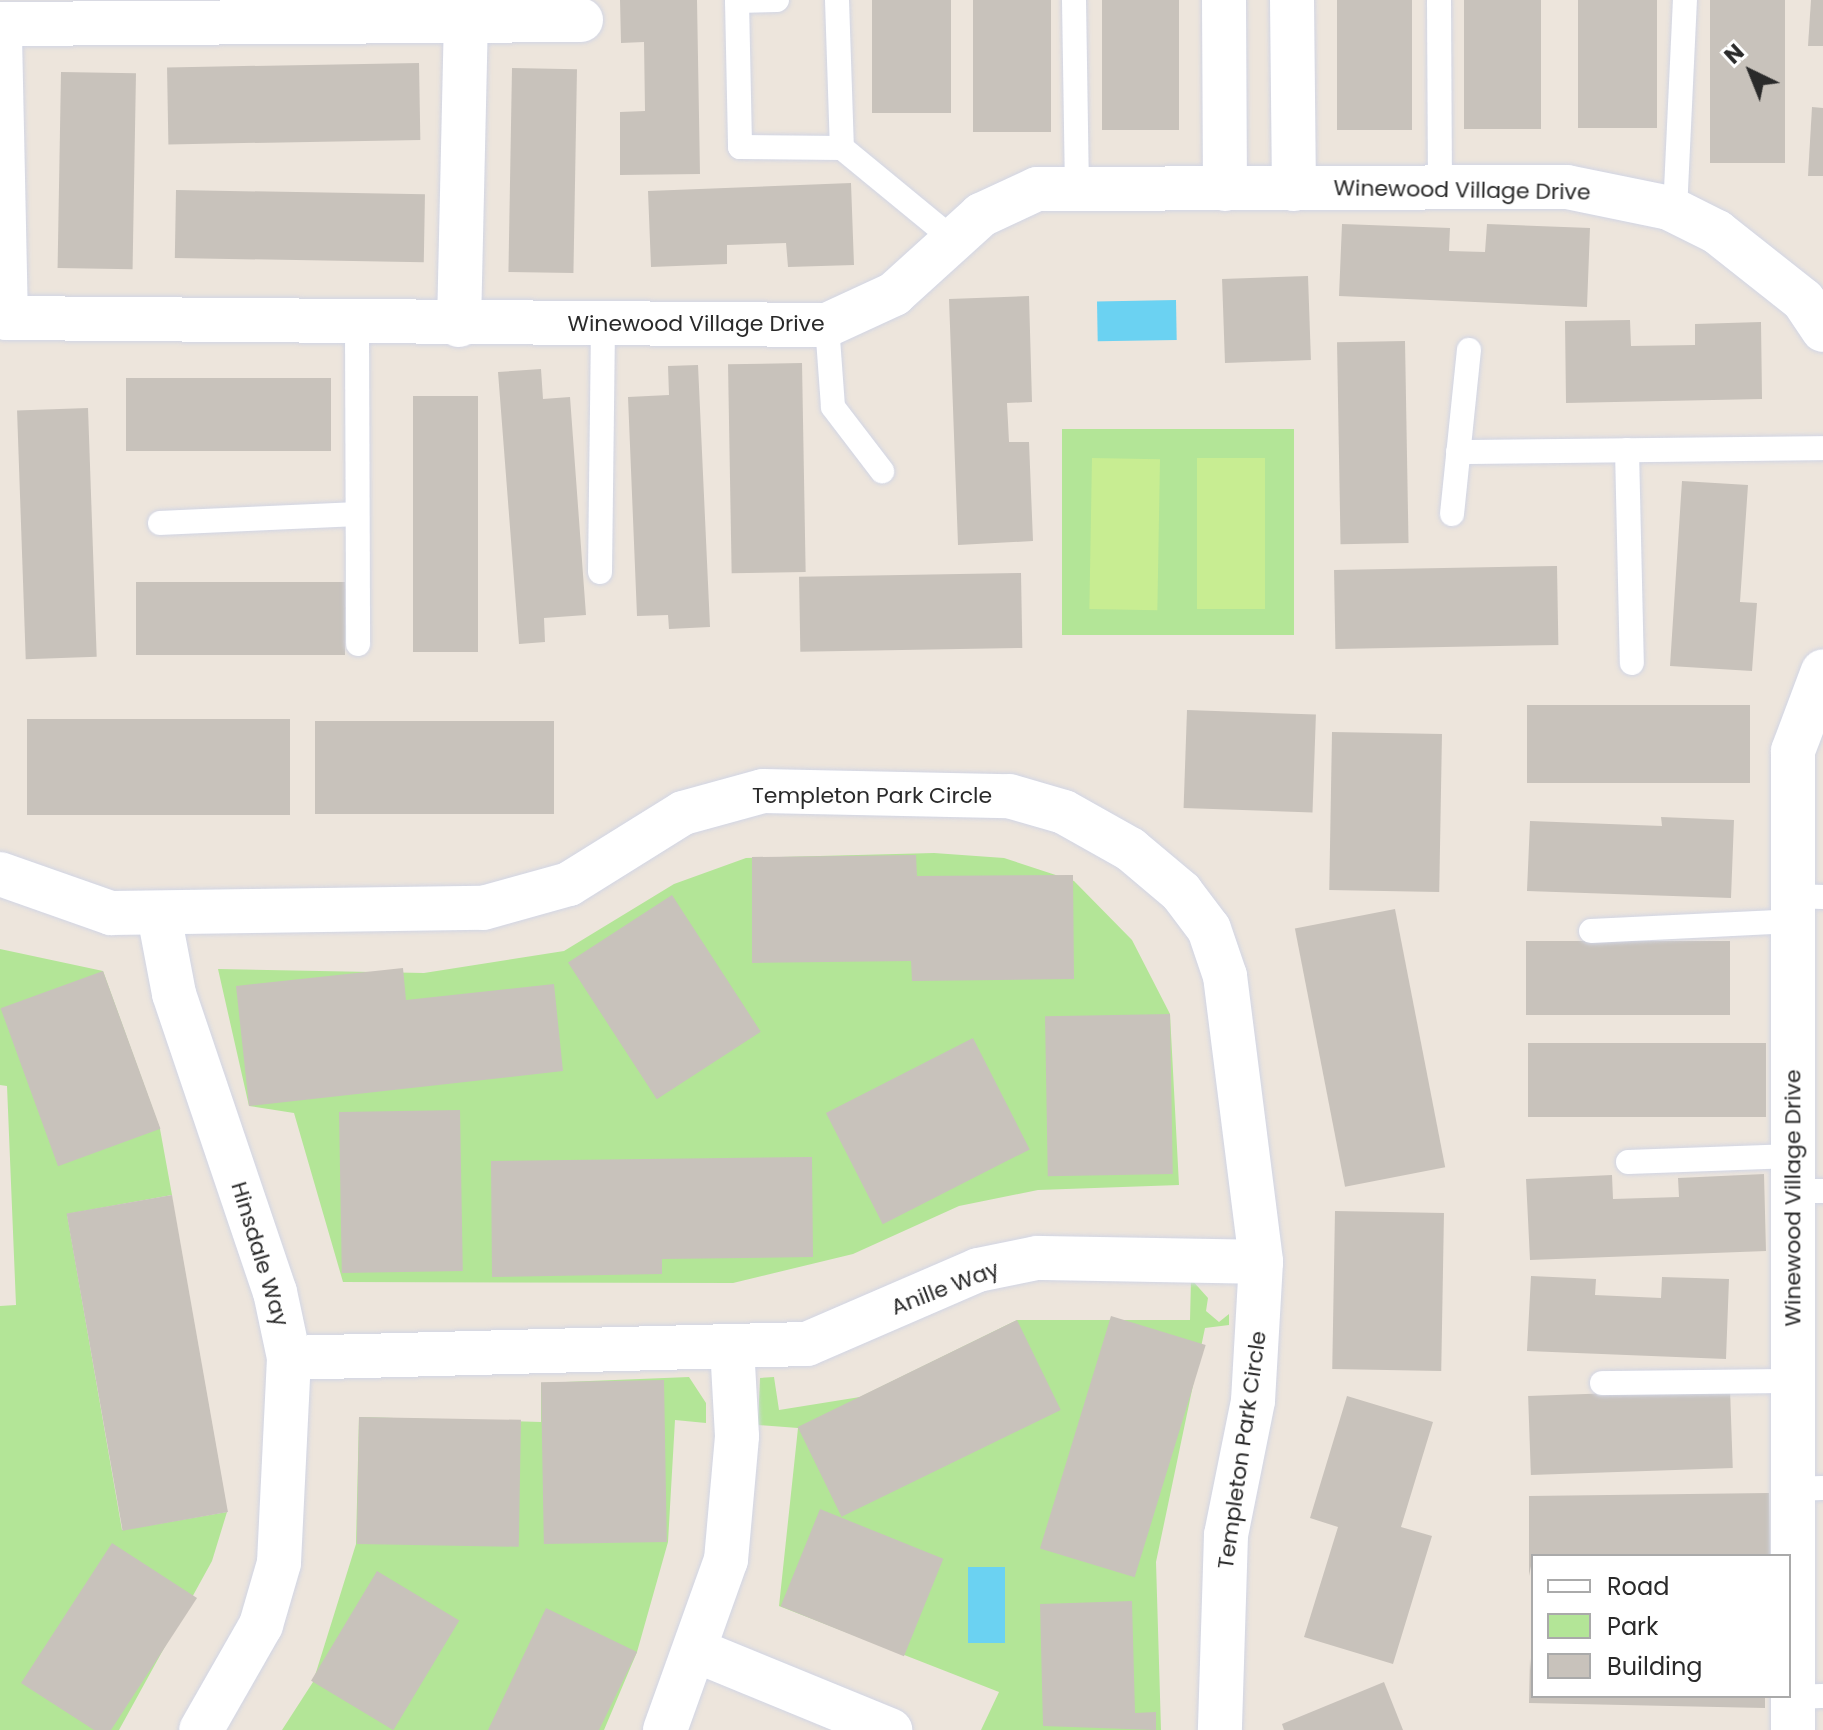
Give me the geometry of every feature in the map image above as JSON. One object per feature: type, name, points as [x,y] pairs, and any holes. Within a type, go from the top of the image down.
[{"type":"street","points":[[1224,0],[1225,189]]},
{"type":"street","points":[[1292,0],[1294,189]]},
{"type":"street","points":[[0,24],[466,24],[581,20]]},
{"type":"street","points":[[459,325],[466,24]]},
{"type":"street","name":"Winewood Village Drive","points":[[0,35],[3,322],[357,326],[827,325],[894,294],[954,240],[1007,200],[1037,189],[1567,187],[1675,211],[1717,232],[1816,305]]},
{"type":"street","name":"Winewood Village Drive","points":[[1803,1708],[1791,1608],[1808,1488],[1794,1381],[1803,1179],[1803,905],[1793,751],[1823,671]]},
{"type":"street","name":"Templeton Park Circle","points":[[0,874],[111,913],[159,915],[483,908],[522,900],[569,884],[683,813],[763,791],[963,791],[1064,812],[1130,849],[1181,892],[1209,929],[1238,1044],[1261,1262],[1261,1338],[1225,1548],[1220,1730]]},
{"type":"street","name":"Hinsdale Way","points":[[159,915],[174,994],[275,1292],[289,1358],[279,1563],[261,1625],[201,1730]]},
{"type":"street","name":"Anille Way","points":[[289,1358],[807,1344],[978,1270],[1037,1258],[1261,1262]]},
{"type":"street","points":[[665,1730],[697,1651],[726,1560],[737,1436],[732,1347]]},
{"type":"street","points":[[697,1651],[890,1730]]},
{"type":"lane","points":[[777,0],[737,1],[740,147],[842,148],[954,240]]},
{"type":"lane","points":[[837,0],[842,148]]},
{"type":"lane","points":[[1074,0],[1077,190]]},
{"type":"lane","points":[[1439,0],[1440,188]]},
{"type":"lane","points":[[1675,211],[1685,0]]},
{"type":"lane","points":[[600,572],[603,325]]},
{"type":"lane","points":[[827,325],[833,407],[882,471]]},
{"type":"lane","points":[[357,326],[358,644]]},
{"type":"lane","points":[[1452,514],[1469,350]]},
{"type":"lane","points":[[1458,452],[1823,448]]},
{"type":"lane","points":[[1627,450],[1632,663]]},
{"type":"lane","points":[[160,523],[357,514]]},
{"type":"lane","points":[[1591,931],[1803,905]]},
{"type":"lane","points":[[1628,1162],[1803,1179]]},
{"type":"lane","points":[[1602,1383],[1794,1381]]},
{"type":"green space","points":[[1062,429],[1294,429],[1294,635],[1062,635]]},
{"type":"green space","points":[[1092,458],[1160,459],[1157,610],[1089,609]]},
{"type":"green space","points":[[1197,458],[1265,458],[1265,609],[1197,609]]},
{"type":"green space","points":[[934,853],[1004,858],[1074,881],[1132,940],[1170,1014],[1179,1185],[1038,1190],[959,1206],[853,1254],[733,1283],[343,1282],[294,1113],[249,1106],[218,969],[424,973],[564,951],[674,884],[746,858]]},
{"type":"green space","points":[[0,949],[103,971],[160,1129],[172,1195],[67,1214],[122,1530],[227,1512],[212,1561],[119,1730],[0,1730],[0,1306],[16,1305],[7,1086],[0,1085]]},
{"type":"green space","points":[[1191,1279],[1208,1298],[1206,1311],[1219,1322],[1229,1314],[1229,1325],[1205,1328],[1156,1562],[1161,1730],[981,1730],[999,1692],[779,1606],[798,1428],[758,1425],[760,1378],[774,1377],[779,1410],[860,1397],[1017,1320],[1190,1320]]},
{"type":"green space","points":[[689,1377],[706,1403],[706,1423],[675,1420],[668,1542],[637,1652],[604,1730],[282,1730],[313,1682],[356,1544],[359,1417],[541,1422],[541,1383]]},
{"type":"water","points":[[1176,300],[1177,340],[1098,341],[1097,301]]},
{"type":"water","points":[[968,1567],[1005,1567],[1005,1643],[968,1643]]},
{"type":"building","points":[[620,0],[697,0],[700,174],[620,175],[620,112],[645,111],[644,42],[621,43]]},
{"type":"building","points":[[872,0],[951,0],[951,113],[872,113]]},
{"type":"building","points":[[973,0],[1051,0],[1051,132],[973,132]]},
{"type":"building","points":[[1102,0],[1179,0],[1179,130],[1102,130]]},
{"type":"building","points":[[1337,0],[1412,0],[1412,130],[1337,130]]},
{"type":"building","points":[[1464,0],[1541,0],[1541,129],[1464,129]]},
{"type":"building","points":[[1578,0],[1657,0],[1657,128],[1578,128]]},
{"type":"building","points":[[1710,0],[1785,0],[1785,163],[1710,163]]},
{"type":"building","points":[[1811,0],[1823,0],[1823,46],[1808,46]]},
{"type":"building","points":[[419,63],[420,140],[168,144],[167,67]]},
{"type":"building","points":[[512,68],[577,69],[573,273],[508,272]]},
{"type":"building","points":[[61,72],[136,73],[133,269],[58,268]]},
{"type":"building","points":[[1812,107],[1823,108],[1823,176],[1808,176]]},
{"type":"building","points":[[851,183],[854,265],[788,267],[786,243],[727,245],[727,264],[651,267],[648,191]]},
{"type":"building","points":[[176,190],[425,194],[424,262],[175,258]]},
{"type":"building","points":[[1342,224],[1450,228],[1449,251],[1485,252],[1487,224],[1590,228],[1587,307],[1339,296]]},
{"type":"building","points":[[1308,276],[1311,360],[1225,363],[1222,279]]},
{"type":"building","points":[[1029,296],[1032,402],[1007,403],[1009,442],[1029,442],[1033,541],[958,545],[949,299]]},
{"type":"building","points":[[1630,320],[1631,346],[1695,345],[1695,324],[1761,322],[1762,399],[1566,403],[1565,321]]},
{"type":"building","points":[[1405,341],[1409,543],[1341,544],[1337,342]]},
{"type":"building","points":[[802,363],[806,572],[732,573],[728,364]]},
{"type":"building","points":[[698,365],[710,627],[669,629],[668,615],[637,616],[628,397],[669,395],[668,366]]},
{"type":"building","points":[[541,369],[543,399],[570,397],[586,615],[544,618],[545,642],[519,644],[498,372]]},
{"type":"building","points":[[126,378],[331,378],[331,451],[126,451]]},
{"type":"building","points":[[413,396],[478,396],[478,652],[413,652]]},
{"type":"building","points":[[88,408],[97,657],[26,659],[17,410]]},
{"type":"building","points":[[1682,481],[1748,485],[1740,602],[1757,603],[1752,671],[1670,666]]},
{"type":"building","points":[[1557,566],[1558,645],[1335,649],[1334,570]]},
{"type":"building","points":[[1021,573],[1022,648],[800,652],[799,577]]},
{"type":"building","points":[[136,582],[345,582],[345,655],[136,655]]},
{"type":"building","points":[[1527,705],[1750,705],[1750,783],[1527,783]]},
{"type":"building","points":[[1187,710],[1316,715],[1313,812],[1184,808]]},
{"type":"building","points":[[27,719],[290,719],[290,815],[27,815]]},
{"type":"building","points":[[315,721],[554,721],[554,814],[315,814]]},
{"type":"building","points":[[1332,732],[1442,734],[1439,892],[1329,890]]},
{"type":"building","points":[[1661,817],[1734,820],[1731,898],[1527,891],[1530,821],[1662,826]]},
{"type":"building","points":[[916,855],[917,876],[1073,875],[1074,979],[912,981],[911,961],[752,963],[752,857]]},
{"type":"building","points":[[672,895],[761,1032],[657,1099],[568,963]]},
{"type":"building","points":[[1395,909],[1445,1167],[1345,1187],[1295,928]]},
{"type":"building","points":[[1526,941],[1730,941],[1730,1015],[1526,1015]]},
{"type":"building","points":[[403,968],[406,1000],[554,984],[563,1071],[249,1106],[236,986]]},
{"type":"building","points":[[103,971],[160,1129],[58,1166],[1,1008]]},
{"type":"building","points":[[1170,1014],[1173,1174],[1048,1176],[1045,1016]]},
{"type":"building","points":[[973,1038],[1030,1149],[883,1224],[826,1113]]},
{"type":"building","points":[[1528,1043],[1766,1043],[1766,1117],[1528,1117]]},
{"type":"building","points":[[460,1110],[463,1271],[342,1273],[339,1112]]},
{"type":"building","points":[[812,1157],[813,1257],[662,1259],[662,1274],[492,1277],[491,1161]]},
{"type":"building","points":[[1764,1174],[1766,1251],[1530,1260],[1526,1179],[1612,1175],[1613,1199],[1679,1197],[1678,1178]]},
{"type":"building","points":[[172,1195],[228,1512],[123,1531],[67,1214]]},
{"type":"building","points":[[1335,1211],[1444,1213],[1441,1371],[1332,1369]]},
{"type":"building","points":[[1531,1276],[1596,1279],[1595,1295],[1661,1298],[1662,1277],[1729,1279],[1726,1359],[1527,1351]]},
{"type":"building","points":[[1111,1316],[1206,1345],[1135,1577],[1040,1548]]},
{"type":"building","points":[[1017,1320],[1061,1410],[842,1517],[798,1427]]},
{"type":"building","points":[[664,1380],[667,1542],[544,1544],[541,1382]]},
{"type":"building","points":[[1730,1389],[1733,1468],[1531,1475],[1528,1396]]},
{"type":"building","points":[[1347,1396],[1433,1422],[1401,1527],[1432,1536],[1393,1664],[1304,1637],[1338,1527],[1310,1518]]},
{"type":"building","points":[[359,1417],[521,1420],[519,1547],[357,1544]]},
{"type":"building","points":[[1769,1493],[1770,1554],[1531,1554],[1529,1576],[1529,1496]]},
{"type":"building","points":[[820,1509],[943,1559],[904,1656],[781,1606]]},
{"type":"building","points":[[112,1543],[197,1598],[111,1730],[94,1730],[21,1683]]},
{"type":"building","points":[[377,1571],[459,1620],[393,1730],[311,1681]]},
{"type":"building","points":[[1132,1601],[1135,1713],[1156,1712],[1156,1730],[1043,1726],[1040,1604]]},
{"type":"building","points":[[546,1608],[637,1652],[599,1730],[488,1730]]},
{"type":"building","points":[[1530,1658],[1531,1698],[1765,1698],[1765,1708],[1529,1703]]},
{"type":"building","points":[[1384,1682],[1403,1730],[1284,1730],[1282,1724]]}]
